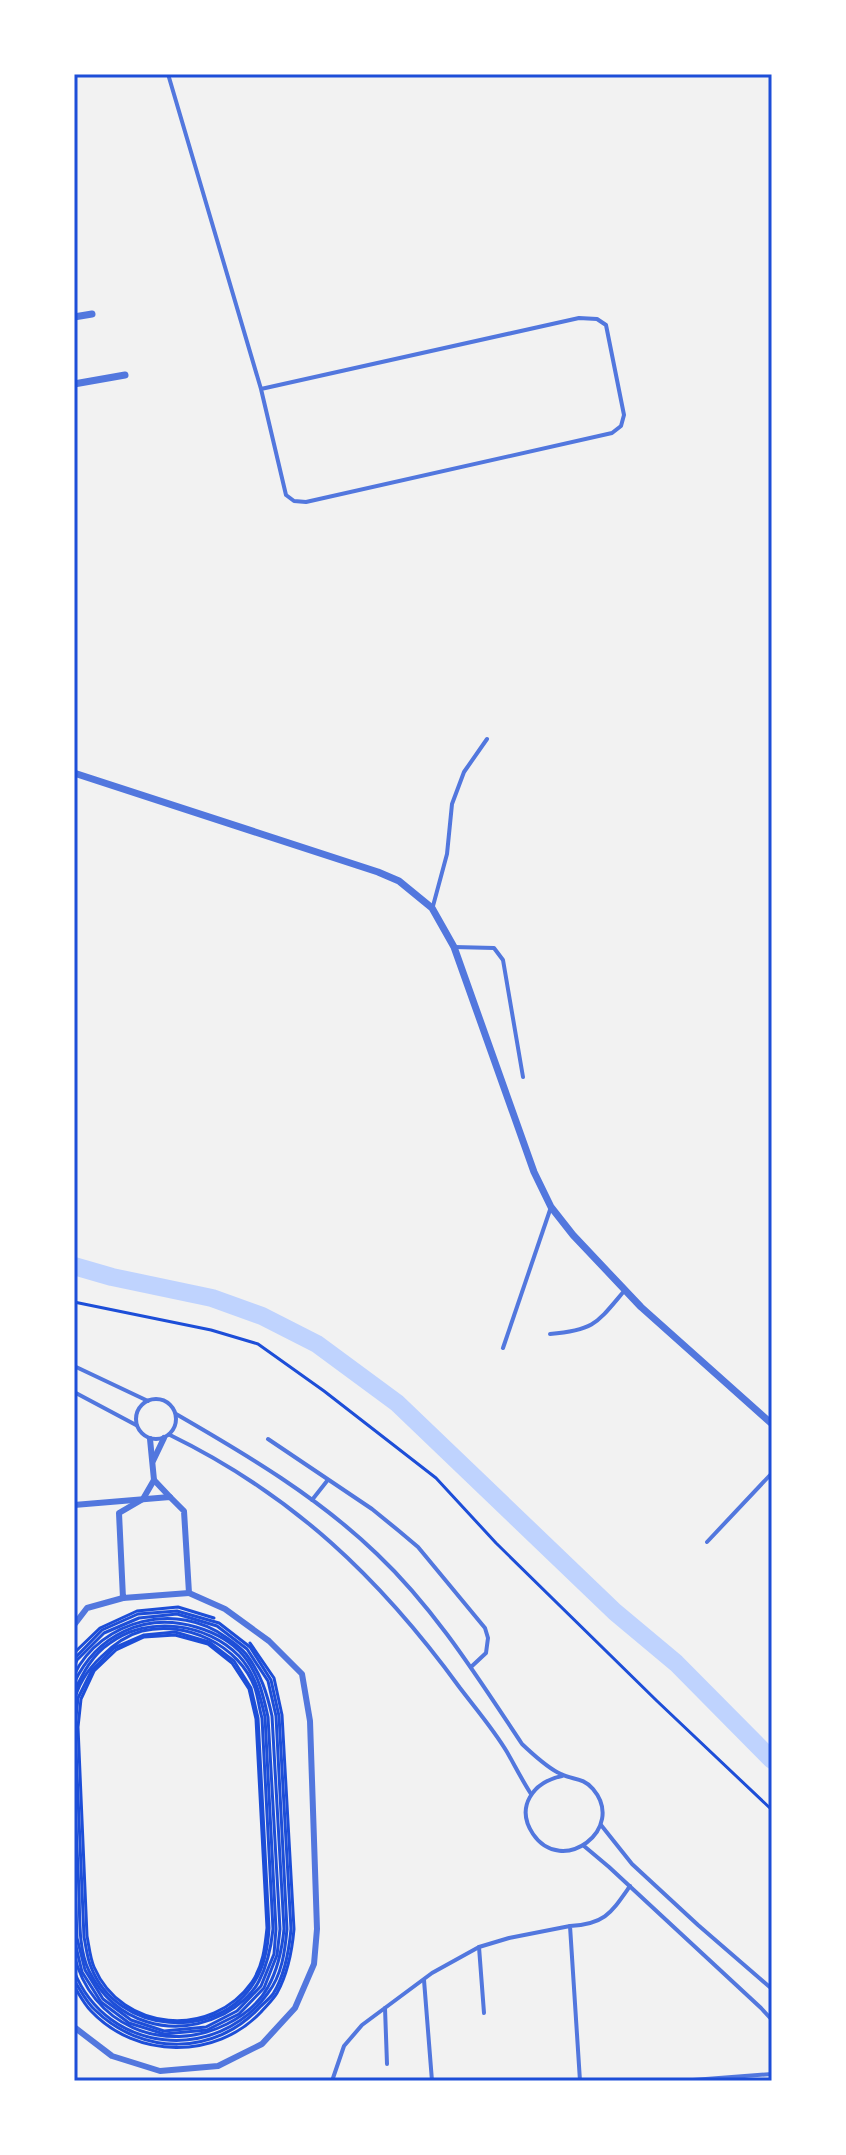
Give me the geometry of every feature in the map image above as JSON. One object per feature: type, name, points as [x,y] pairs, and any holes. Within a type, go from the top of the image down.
[{"type":"street","points":[[74,317],[92,314]]},
{"type":"street","points":[[74,384],[125,375]]},
{"type":"street","points":[[74,773],[378,872],[399,881],[432,908],[454,947],[534,1172],[551,1207],[641,1307],[772,1424]]},
{"type":"street","points":[[153,1461],[167,1436]]},
{"type":"street","points":[[123,1598],[119,1513],[143,1499],[154,1480],[150,1439]]},
{"type":"street","points":[[154,1480],[184,1511],[189,1593]]},
{"type":"street","points":[[74,1505],[170,1497]]},
{"type":"street","points":[[74,1625],[87,1608],[123,1598],[189,1593],[225,1609],[269,1641],[302,1674],[310,1721],[317,1929],[314,1964],[295,2008],[262,2044],[218,2066],[160,2071],[112,2056],[74,2027]]},
{"type":"lane","points":[[168,74],[261,389],[286,495],[294,501],[306,502],[612,433],[621,426],[624,415],[606,325],[597,319],[579,318],[261,389]]},
{"type":"lane","points":[[432,908],[447,854],[452,804],[464,772],[487,739]]},
{"type":"lane","points":[[454,947],[494,948],[503,960],[523,1077]]},
{"type":"lane","points":[[503,1348],[551,1207]]},
{"type":"lane","points":[[550,1334],[591,1327],[625,1290]]},
{"type":"lane","points":[[74,1366],[148,1401],[162,1400],[173,1408],[176,1422],[167,1436]]},
{"type":"lane","points":[[74,1392],[136,1425]]},
{"type":"lane","points":[[148,1401],[137,1411],[139,1431],[150,1439],[167,1436],[234,1469],[282,1501],[371,1579],[448,1671],[506,1751],[531,1794]]},
{"type":"lane","points":[[176,1414],[239,1450],[312,1500],[378,1554],[419,1598],[471,1667],[522,1744],[562,1776]]},
{"type":"lane","points":[[268,1439],[372,1509],[418,1547],[485,1628],[488,1638],[486,1653],[471,1667]]},
{"type":"lane","points":[[707,1542],[772,1473]]},
{"type":"lane","points":[[312,1500],[327,1481]]},
{"type":"lane","points":[[574,1777],[585,1782],[594,1790],[603,1813],[595,1837],[584,1846],[568,1851],[552,1849],[538,1841],[528,1827],[526,1810],[531,1794],[550,1778],[574,1777]]},
{"type":"lane","points":[[601,1825],[632,1864],[772,1989]]},
{"type":"lane","points":[[584,1846],[772,2020]]},
{"type":"lane","points":[[332,2081],[344,2046],[362,2025],[423,1979],[479,1947],[598,1921],[630,1886]]},
{"type":"lane","points":[[570,1926],[580,2081]]},
{"type":"lane","points":[[479,1947],[484,2013]]},
{"type":"lane","points":[[423,1979],[432,2081]]},
{"type":"lane","points":[[385,2008],[387,2064]]},
{"type":"lane","points":[[680,2081],[772,2074]]},
{"type":"path","points":[[74,1302],[211,1330],[258,1344],[324,1391],[436,1478],[506,1554],[772,1810]]},
{"type":"path","points":[[74,1656],[100,1628],[137,1611],[178,1607],[220,1620],[253,1644],[274,1678],[282,1715],[294,1929],[291,1959],[276,1995],[248,2025],[211,2044],[162,2048],[123,2036],[90,2011],[74,1986]]},
{"type":"path","points":[[74,1656],[102,1630],[138,1614],[177,1611],[219,1623],[250,1647],[271,1680],[279,1716],[291,1929],[288,1958],[273,1994],[246,2023],[210,2041],[163,2045],[124,2033],[93,2009],[74,1980]]},
{"type":"path","points":[[74,1667],[104,1633],[139,1618],[177,1614],[217,1626],[247,1649],[268,1681],[276,1716],[287,1929],[285,1957],[270,1992],[244,2020],[209,2037],[163,2041],[126,2030],[95,2007],[74,1971]]},
{"type":"path","points":[[74,1675],[80,1662],[107,1636],[140,1621],[177,1618],[202,1625],[215,1629],[245,1652],[264,1683],[272,1716],[284,1929],[281,1956],[267,1990],[242,2017],[208,2034],[163,2038],[128,2027],[98,2004],[78,1973],[74,1954]]},
{"type":"path","points":[[74,1683],[83,1664],[109,1639],[141,1624],[176,1622],[201,1629],[214,1633],[242,1654],[261,1684],[268,1717],[280,1929],[277,1955],[264,1988],[239,2014],[207,2030],[164,2034],[129,2023],[101,2002],[82,1972],[74,1938]]},
{"type":"path","points":[[74,1692],[86,1666],[110,1642],[142,1628],[176,1625],[212,1636],[239,1657],[258,1685],[265,1717],[276,1929],[274,1954],[261,1986],[237,2011],[206,2027],[164,2031],[131,2020],[103,1999],[85,1970],[77,1938],[74,1860]]},
{"type":"path","points":[[74,1704],[89,1668],[113,1645],[142,1631],[176,1629],[210,1639],[237,1659],[255,1687],[262,1718],[273,1929],[271,1954],[258,1984],[235,2008],[205,2024],[164,2027],[132,2017],[106,1997],[88,1969],[81,1937],[74,1781]]},
{"type":"path","points":[[175,1632],[186,1635],[209,1642],[234,1661],[251,1688],[258,1718],[268,1928],[267,1953],[255,1982],[233,2006],[204,2020],[165,2024],[134,2014],[109,1995],[91,1968],[84,1937],[75,1726],[78,1698],[92,1670],[114,1648],[144,1635],[175,1632]]},
{"type":"waterway","points":[[74,1266],[212,1298],[262,1316],[317,1344],[397,1403],[615,1612],[676,1663],[772,1760]]}]
